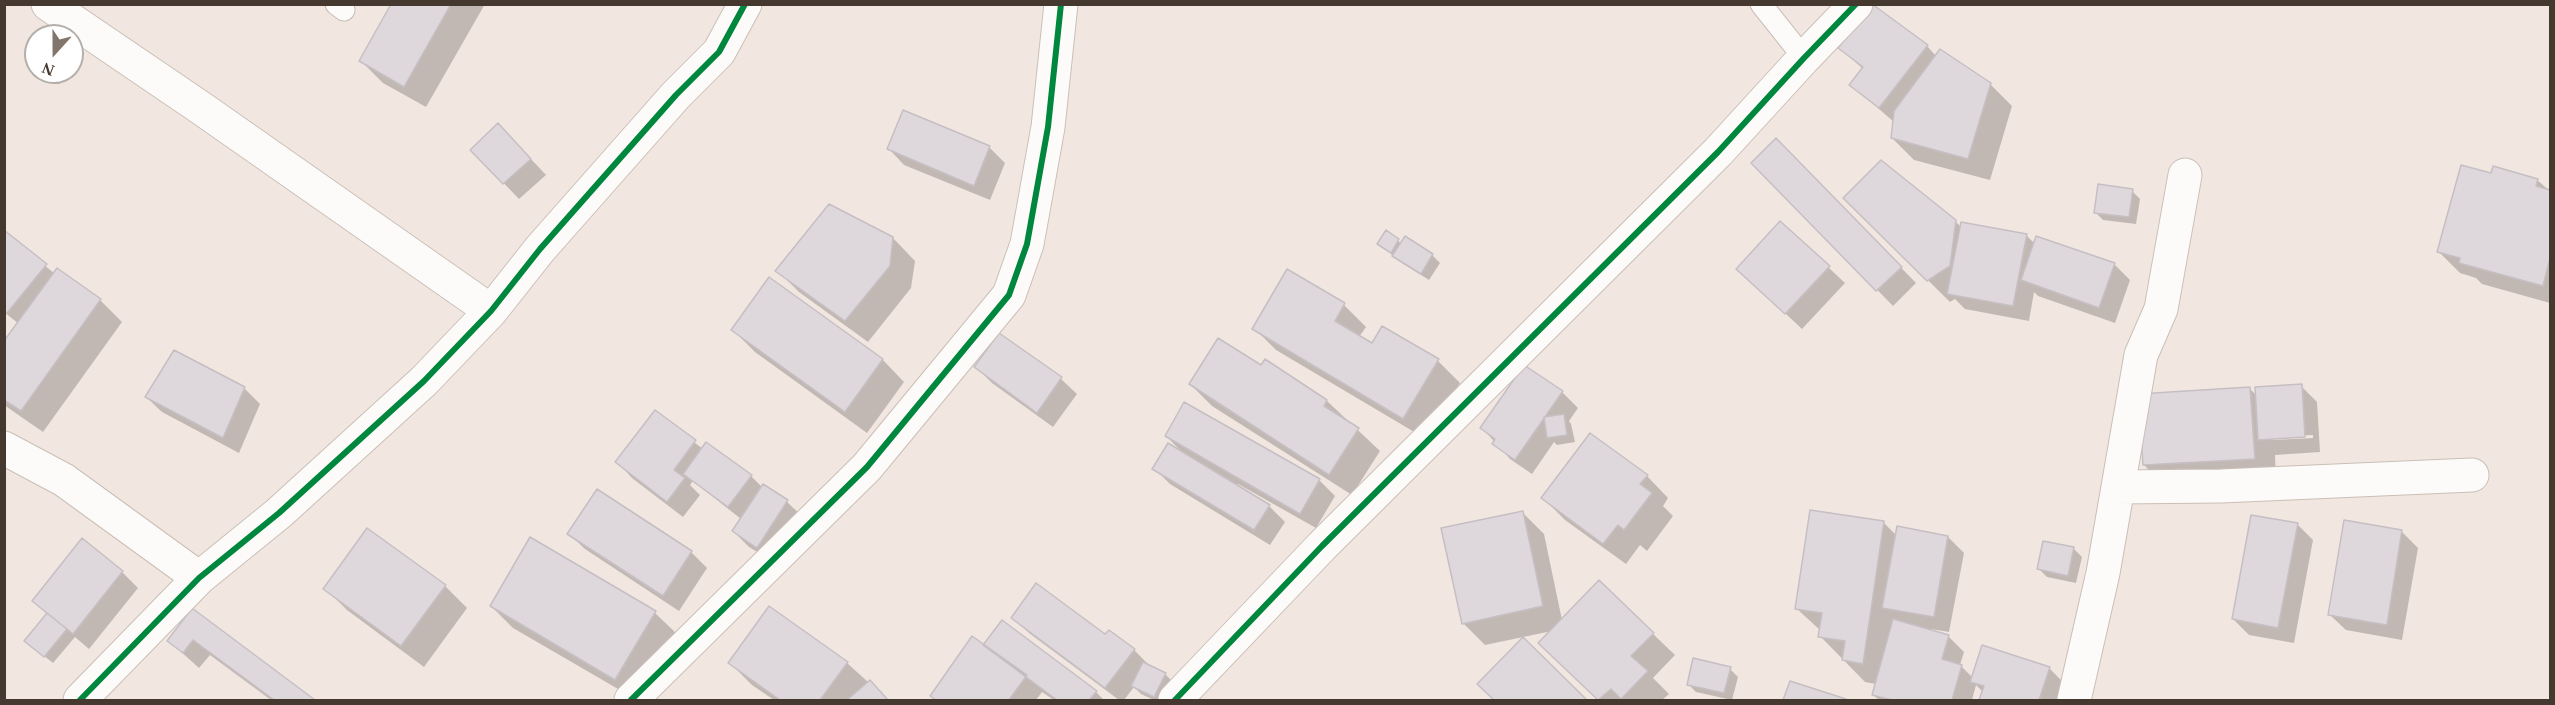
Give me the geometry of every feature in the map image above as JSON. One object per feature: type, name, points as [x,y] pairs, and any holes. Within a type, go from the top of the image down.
[{"type":"street","points":[[48,4],[491,311]]},
{"type":"street","points":[[80,700],[199,578],[279,513],[424,381],[491,311],[540,249],[676,95],[719,52],[745,4]]},
{"type":"street","points":[[631,700],[867,467],[1009,295],[1027,244],[1048,128],[1061,4]]},
{"type":"street","points":[[1175,700],[1322,546],[1718,152],[1856,4]]},
{"type":"street","points":[[2073,700],[2103,573],[2141,355],[2161,309],[2185,175]]},
{"type":"street","points":[[4,448],[64,480],[199,578]]},
{"type":"street","points":[[2118,487],[2221,486],[2472,475]]},
{"type":"lane","points":[[1761,4],[1804,58]]},
{"type":"building","points":[[391,4],[451,4],[404,87],[359,61]]},
{"type":"building","points":[[1872,4],[1928,45],[1879,108],[1849,85],[1863,67],[1838,48]]},
{"type":"building","points":[[1940,49],[1991,83],[1968,159],[1891,138],[1894,111]]},
{"type":"building","points":[[903,110],[990,146],[974,186],[887,149]]},
{"type":"building","points":[[498,123],[531,159],[503,184],[470,150]]},
{"type":"building","points":[[1776,138],[1902,267],[1876,291],[1751,163]]},
{"type":"building","points":[[1881,160],[1956,220],[1950,266],[1927,281],[1843,198]]},
{"type":"building","points":[[2461,165],[2491,173],[2493,166],[2538,179],[2536,186],[2550,190],[2550,258],[2543,286],[2459,263],[2460,258],[2437,252]]},
{"type":"building","points":[[2098,184],[2133,189],[2129,217],[2094,213]]},
{"type":"building","points":[[829,204],[893,237],[890,266],[845,321],[775,271]]},
{"type":"building","points":[[1780,221],[1830,266],[1785,314],[1736,269]]},
{"type":"building","points":[[1961,222],[2027,234],[2013,306],[1947,294]]},
{"type":"building","points":[[4,230],[47,264],[7,313],[4,311]]},
{"type":"building","points":[[1386,230],[1399,239],[1391,253],[1377,244]]},
{"type":"building","points":[[1405,236],[1433,254],[1421,274],[1392,256]]},
{"type":"building","points":[[2036,236],[2115,263],[2099,308],[2021,280]]},
{"type":"building","points":[[57,268],[101,299],[21,411],[4,400],[4,341]]},
{"type":"building","points":[[1287,269],[1345,303],[1335,321],[1372,343],[1382,326],[1439,359],[1403,419],[1252,329]]},
{"type":"building","points":[[769,277],[883,359],[845,412],[731,330]]},
{"type":"building","points":[[999,333],[1062,377],[1037,413],[974,367]]},
{"type":"building","points":[[1218,338],[1261,365],[1265,359],[1327,400],[1324,406],[1359,428],[1329,475],[1189,384]]},
{"type":"building","points":[[174,350],[245,387],[223,438],[145,397]]},
{"type":"building","points":[[1524,365],[1563,391],[1515,460],[1492,444],[1495,439],[1480,428]]},
{"type":"building","points":[[2302,384],[2305,437],[2258,440],[2255,387]]},
{"type":"building","points":[[2250,387],[2255,459],[2143,465],[2138,394]]},
{"type":"building","points":[[1184,402],[1320,479],[1300,514],[1165,436]]},
{"type":"building","points":[[655,410],[696,440],[674,470],[685,478],[667,502],[615,462]]},
{"type":"building","points":[[1564,414],[1567,435],[1547,438],[1544,417]]},
{"type":"building","points":[[1590,433],[1648,475],[1640,484],[1652,493],[1624,530],[1618,525],[1603,544],[1541,498]]},
{"type":"building","points":[[706,442],[752,475],[728,507],[683,474]]},
{"type":"building","points":[[1168,443],[1270,505],[1254,530],[1152,469]]},
{"type":"building","points":[[763,484],[788,500],[757,548],[732,531]]},
{"type":"building","points":[[597,489],[692,551],[663,596],[567,534]]},
{"type":"building","points":[[1810,510],[1884,521],[1863,664],[1842,660],[1845,641],[1818,637],[1822,613],[1795,609]]},
{"type":"building","points":[[1523,511],[1543,606],[1462,624],[1441,528]]},
{"type":"building","points":[[2251,515],[2298,523],[2278,628],[2232,619]]},
{"type":"building","points":[[2344,520],[2402,530],[2387,625],[2328,615]]},
{"type":"building","points":[[1897,526],[1948,536],[1934,617],[1882,608]]},
{"type":"building","points":[[367,528],[446,585],[401,646],[323,589]]},
{"type":"building","points":[[530,537],[656,611],[615,680],[490,606]]},
{"type":"building","points":[[82,538],[123,571],[73,634],[32,601]]},
{"type":"building","points":[[2043,541],[2074,547],[2068,576],[2037,569]]},
{"type":"building","points":[[1599,580],[1654,633],[1631,656],[1648,671],[1621,699],[1611,689],[1598,700],[1538,643]]},
{"type":"building","points":[[1036,583],[1105,634],[1109,630],[1135,649],[1105,688],[1011,618]]},
{"type":"building","points":[[769,606],[848,662],[820,700],[780,700],[728,663]]},
{"type":"building","points":[[192,608],[315,700],[274,700],[193,640],[183,653],[167,641]]},
{"type":"building","points":[[47,613],[67,629],[44,657],[24,641]]},
{"type":"building","points":[[1893,619],[1949,635],[1942,659],[1962,665],[1952,700],[1892,700],[1872,695]]},
{"type":"building","points":[[1002,620],[1097,691],[1089,700],[1057,700],[983,645]]},
{"type":"building","points":[[972,636],[1027,675],[1009,700],[936,700],[930,696]]},
{"type":"building","points":[[1523,637],[1587,700],[1494,700],[1477,684]]},
{"type":"building","points":[[1982,645],[2050,667],[2039,700],[1979,700],[1984,686],[1970,682]]},
{"type":"building","points":[[1693,658],[1731,667],[1724,693],[1687,685]]},
{"type":"building","points":[[1143,662],[1166,673],[1154,697],[1131,686]]},
{"type":"building","points":[[870,680],[888,700],[847,700]]},
{"type":"building","points":[[1790,681],[1846,699],[1846,700],[1783,700]]},
{"type":"cycle path","points":[[80,700],[199,578],[279,513],[424,381],[491,311],[540,249],[676,95],[719,52],[745,4]]},
{"type":"cycle path","points":[[631,700],[867,467],[1009,295],[1027,244],[1048,127],[1061,4]]},
{"type":"cycle path","points":[[1175,700],[1322,546],[1718,152],[1856,4]]}]
